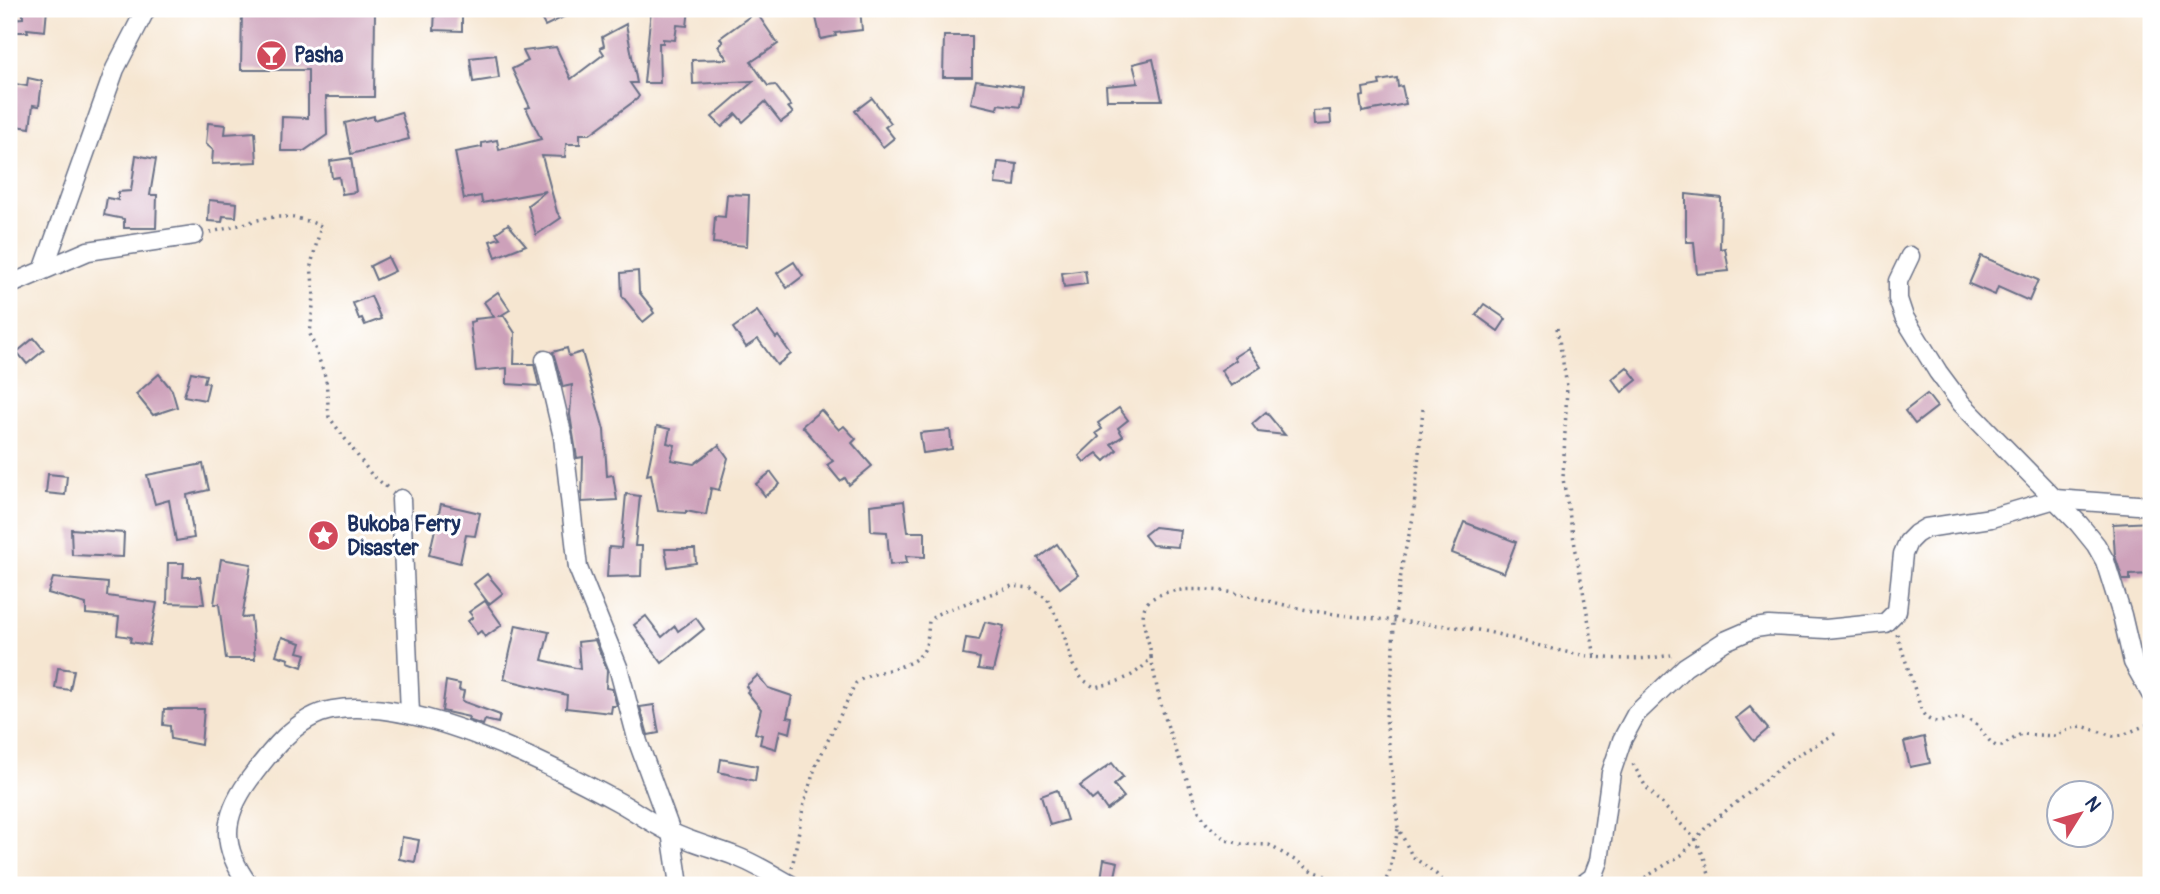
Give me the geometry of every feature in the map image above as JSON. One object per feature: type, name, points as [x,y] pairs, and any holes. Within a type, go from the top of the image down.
[{"type":"street","points":[[44,268],[115,69],[146,9]]},
{"type":"street","points":[[9,285],[88,251],[194,235]]},
{"type":"street","points":[[1909,256],[1898,281],[1898,299],[1904,317],[1938,372],[1961,402],[2096,545],[2105,561],[2133,662],[2151,694]]},
{"type":"street","points":[[545,360],[563,437],[578,568],[618,667],[638,742],[671,832],[679,885]]},
{"type":"street","points":[[401,499],[410,713]]},
{"type":"street","points":[[1582,885],[1592,877],[1599,861],[1611,773],[1622,740],[1636,714],[1685,667],[1741,633],[1769,626],[1805,629],[1875,625],[1892,619],[1897,611],[1903,554],[1908,542],[1916,534],[1944,524],[2013,513],[2055,499],[2151,506]]},
{"type":"street","points":[[249,885],[237,869],[226,840],[232,808],[264,760],[288,735],[309,719],[331,710],[369,708],[410,713],[477,735],[566,775],[671,832],[738,857],[789,885]]},
{"type":"path","points":[[194,235],[234,228],[267,216],[300,217],[321,226],[311,265],[314,296],[310,334],[326,379],[330,418],[371,474],[401,499]]},
{"type":"path","points":[[1557,328],[1567,386],[1563,479],[1595,657]]},
{"type":"path","points":[[1382,885],[1394,854],[1398,827],[1386,717],[1392,672],[1394,622],[1403,560],[1413,518],[1423,409]]},
{"type":"path","points":[[789,885],[804,803],[816,765],[848,695],[865,676],[894,669],[919,656],[925,647],[929,621],[937,614],[1012,586],[1031,588],[1047,598],[1062,628],[1073,666],[1082,679],[1094,687],[1120,682],[1142,667],[1151,657]]},
{"type":"path","points":[[1348,885],[1313,870],[1269,845],[1241,844],[1226,840],[1207,824],[1199,811],[1159,698],[1143,614],[1146,604],[1157,596],[1174,591],[1213,590],[1303,610],[1479,630],[1595,657],[1640,659],[1676,653]]},
{"type":"path","points":[[1892,619],[1922,712],[1927,720],[1934,723],[1971,720],[1996,746],[2002,746],[2021,734],[2055,736],[2082,726],[2113,736],[2123,735],[2151,723]]},
{"type":"path","points":[[1633,885],[1683,854],[1707,826],[1791,759],[1838,732]]},
{"type":"path","points":[[1622,740],[1646,787],[1696,840],[1712,885]]},
{"type":"path","points":[[1398,827],[1412,856],[1447,885]]},
{"type":"building","points":[[23,9],[47,9],[45,31],[27,29],[28,32],[9,32],[9,19],[23,18]]},
{"type":"building","points":[[242,9],[375,9],[374,97],[326,97],[327,135],[304,151],[281,151],[282,117],[308,118],[308,70],[241,70]]},
{"type":"building","points":[[435,9],[462,9],[462,31],[434,30]]},
{"type":"building","points":[[536,9],[580,9],[545,26]]},
{"type":"building","points":[[651,9],[689,9],[687,26],[677,25],[675,40],[663,39],[663,43],[659,43],[660,83],[644,83]]},
{"type":"building","points":[[814,9],[860,9],[862,30],[835,33],[836,36],[821,39]]},
{"type":"building","points":[[756,12],[778,44],[751,62],[768,86],[775,85],[791,106],[788,107],[793,113],[781,122],[765,102],[743,122],[736,114],[722,127],[712,117],[754,81],[693,84],[692,60],[727,59],[718,46],[723,42],[720,38]]},
{"type":"building","points":[[626,24],[637,83],[630,83],[639,96],[590,134],[580,134],[580,144],[566,144],[565,157],[542,156],[561,218],[536,235],[528,205],[546,191],[482,203],[481,196],[464,199],[455,152],[482,147],[482,143],[497,140],[499,150],[541,139],[512,69],[528,61],[523,51],[556,47],[571,79],[604,54],[600,48],[604,46],[602,37]]},
{"type":"building","points":[[944,36],[972,36],[972,77],[943,77]]},
{"type":"building","points":[[496,55],[499,78],[473,82],[470,58]]},
{"type":"building","points":[[1153,59],[1162,100],[1107,100],[1106,86],[1138,83],[1133,64]]},
{"type":"building","points":[[28,78],[42,81],[39,106],[33,105],[30,128],[16,126],[17,119],[9,118],[9,83],[27,86]]},
{"type":"building","points":[[1397,78],[1398,87],[1402,86],[1406,104],[1362,112],[1360,97],[1364,96],[1363,88],[1380,85],[1379,81]]},
{"type":"building","points":[[976,80],[1023,87],[1020,107],[998,104],[997,109],[971,103]]},
{"type":"building","points":[[872,98],[891,123],[885,127],[894,138],[883,147],[855,111]]},
{"type":"building","points":[[1330,110],[1331,124],[1314,125],[1313,111]]},
{"type":"building","points":[[401,112],[409,139],[351,154],[345,123],[374,116],[374,120]]},
{"type":"building","points":[[208,123],[226,125],[225,134],[255,132],[257,162],[212,164],[213,150],[206,144]]},
{"type":"building","points":[[136,155],[156,159],[150,195],[157,195],[156,228],[124,228],[124,219],[104,215],[107,198],[118,200],[118,192],[131,191]]},
{"type":"building","points":[[351,158],[356,192],[342,194],[339,177],[332,178],[330,161]]},
{"type":"building","points":[[998,162],[1017,164],[1015,186],[995,184]]},
{"type":"building","points":[[727,194],[749,195],[747,246],[713,243],[715,216],[725,217]]},
{"type":"building","points":[[1686,194],[1721,198],[1720,249],[1725,248],[1729,271],[1697,274],[1694,242],[1686,242]]},
{"type":"building","points":[[209,200],[237,203],[236,217],[223,216],[222,222],[208,221]]},
{"type":"building","points":[[508,224],[526,245],[496,257],[490,241],[500,238],[496,233]]},
{"type":"building","points":[[1981,256],[2038,280],[2029,301],[1998,287],[1995,295],[1969,284]]},
{"type":"building","points":[[388,257],[395,271],[376,280],[370,266]]},
{"type":"building","points":[[794,262],[803,276],[787,288],[777,273]]},
{"type":"building","points":[[1085,270],[1087,284],[1064,287],[1062,273]]},
{"type":"building","points":[[638,271],[639,292],[654,313],[643,322],[622,296],[621,273]]},
{"type":"building","points":[[498,292],[510,310],[500,316],[504,316],[515,333],[514,364],[534,364],[539,386],[507,384],[507,368],[476,371],[470,322],[494,317],[484,302]]},
{"type":"building","points":[[371,296],[381,319],[365,325],[362,318],[359,319],[353,303]]},
{"type":"building","points":[[1484,304],[1506,319],[1498,331],[1476,315]]},
{"type":"building","points":[[757,311],[791,354],[777,365],[758,339],[746,347],[733,328]]},
{"type":"building","points":[[34,338],[44,350],[27,364],[17,352]]},
{"type":"building","points":[[567,348],[569,356],[582,352],[604,430],[607,476],[613,475],[617,500],[582,502],[583,457],[577,458],[570,415],[572,385],[563,387],[553,352]]},
{"type":"building","points":[[1248,348],[1261,367],[1231,386],[1221,370]]},
{"type":"building","points":[[1627,367],[1637,380],[1622,392],[1612,379]]},
{"type":"building","points":[[191,372],[206,375],[204,382],[209,383],[205,400],[184,396]]},
{"type":"building","points":[[159,374],[172,390],[177,407],[153,415],[136,394]]},
{"type":"building","points":[[1927,394],[1937,407],[1915,424],[1905,411]]},
{"type":"building","points":[[1119,408],[1128,420],[1118,428],[1123,436],[1111,444],[1117,450],[1105,461],[1097,453],[1084,462],[1079,456],[1099,437],[1096,433],[1102,429],[1098,423]]},
{"type":"building","points":[[821,410],[839,430],[844,426],[856,439],[852,443],[872,466],[849,485],[845,478],[840,481],[827,465],[833,461],[802,426]]},
{"type":"building","points":[[1266,412],[1285,435],[1258,432],[1252,424]]},
{"type":"building","points":[[657,426],[670,429],[667,443],[675,445],[671,460],[694,464],[719,445],[728,458],[719,490],[711,488],[706,515],[686,511],[658,511],[651,474],[647,475]]},
{"type":"building","points":[[950,430],[952,449],[923,453],[920,433]]},
{"type":"building","points":[[203,464],[209,490],[187,495],[194,538],[176,541],[169,500],[155,504],[147,475]]},
{"type":"building","points":[[771,472],[780,484],[765,496],[756,484]]},
{"type":"building","points":[[48,474],[67,476],[65,495],[46,493]]},
{"type":"building","points":[[626,494],[640,496],[635,546],[642,546],[641,576],[607,577],[609,547],[621,548]]},
{"type":"building","points":[[904,501],[908,532],[925,532],[925,557],[906,556],[907,563],[890,565],[887,532],[871,531],[870,505]]},
{"type":"building","points":[[441,504],[480,513],[475,536],[466,535],[460,563],[429,555]]},
{"type":"building","points":[[1464,522],[1516,542],[1504,573],[1452,553]]},
{"type":"building","points":[[2151,522],[2151,574],[2130,575],[2130,580],[2123,580],[2115,556],[2113,524]]},
{"type":"building","points":[[1154,527],[1180,530],[1178,547],[1152,545],[1144,535]]},
{"type":"building","points":[[71,529],[124,533],[123,557],[72,555]]},
{"type":"building","points":[[1057,544],[1078,575],[1060,588],[1038,558]]},
{"type":"building","points":[[665,549],[695,549],[696,563],[668,567]]},
{"type":"building","points":[[221,559],[251,564],[242,618],[251,617],[255,659],[226,659],[219,604],[214,604]]},
{"type":"building","points":[[168,563],[184,563],[183,577],[200,577],[204,604],[167,603]]},
{"type":"building","points":[[487,574],[503,593],[489,604],[474,584]]},
{"type":"building","points":[[53,578],[108,583],[107,596],[157,603],[149,645],[130,642],[131,637],[117,635],[119,617],[86,614],[86,604],[48,593]]},
{"type":"building","points":[[485,601],[502,625],[485,637],[481,631],[477,634],[468,621],[473,617],[469,612]]},
{"type":"building","points":[[646,616],[662,637],[675,626],[678,631],[696,618],[704,629],[662,663],[634,625]]},
{"type":"building","points":[[985,622],[1004,626],[993,671],[978,669],[980,658],[963,655],[966,638],[979,640]]},
{"type":"building","points":[[516,625],[549,632],[542,660],[580,669],[578,642],[595,640],[607,670],[606,688],[612,689],[617,706],[612,706],[611,713],[566,708],[567,695],[504,679]]},
{"type":"building","points":[[282,637],[301,643],[298,652],[306,654],[302,667],[276,655]]},
{"type":"building","points":[[58,668],[74,670],[70,690],[55,688]]},
{"type":"building","points":[[758,675],[768,688],[792,696],[787,717],[793,718],[790,733],[780,730],[776,749],[760,744],[762,735],[755,733],[761,709],[747,692],[749,690],[746,686]]},
{"type":"building","points":[[446,681],[460,684],[459,690],[464,691],[462,701],[500,715],[498,723],[485,720],[483,725],[468,720],[469,717],[442,711]]},
{"type":"building","points":[[654,705],[659,733],[648,735],[640,707]]},
{"type":"building","points":[[1750,707],[1768,729],[1754,741],[1736,718]]},
{"type":"building","points":[[164,709],[204,709],[201,745],[171,739],[170,726],[163,725]]},
{"type":"building","points":[[1924,737],[1930,763],[1910,767],[1904,742]]},
{"type":"building","points":[[721,759],[757,766],[755,781],[719,772]]},
{"type":"building","points":[[1112,763],[1123,777],[1114,785],[1124,797],[1107,810],[1097,796],[1092,800],[1080,786]]},
{"type":"building","points":[[1057,790],[1067,820],[1050,825],[1041,796]]},
{"type":"building","points":[[402,837],[419,840],[415,862],[399,859]]},
{"type":"building","points":[[1104,859],[1118,862],[1114,881],[1101,879]]},
{"type":"place","name":"Pasha","points":[[271,55]]},
{"type":"place","name":"Bukoba Ferry Disaster","points":[[324,536]]}]
